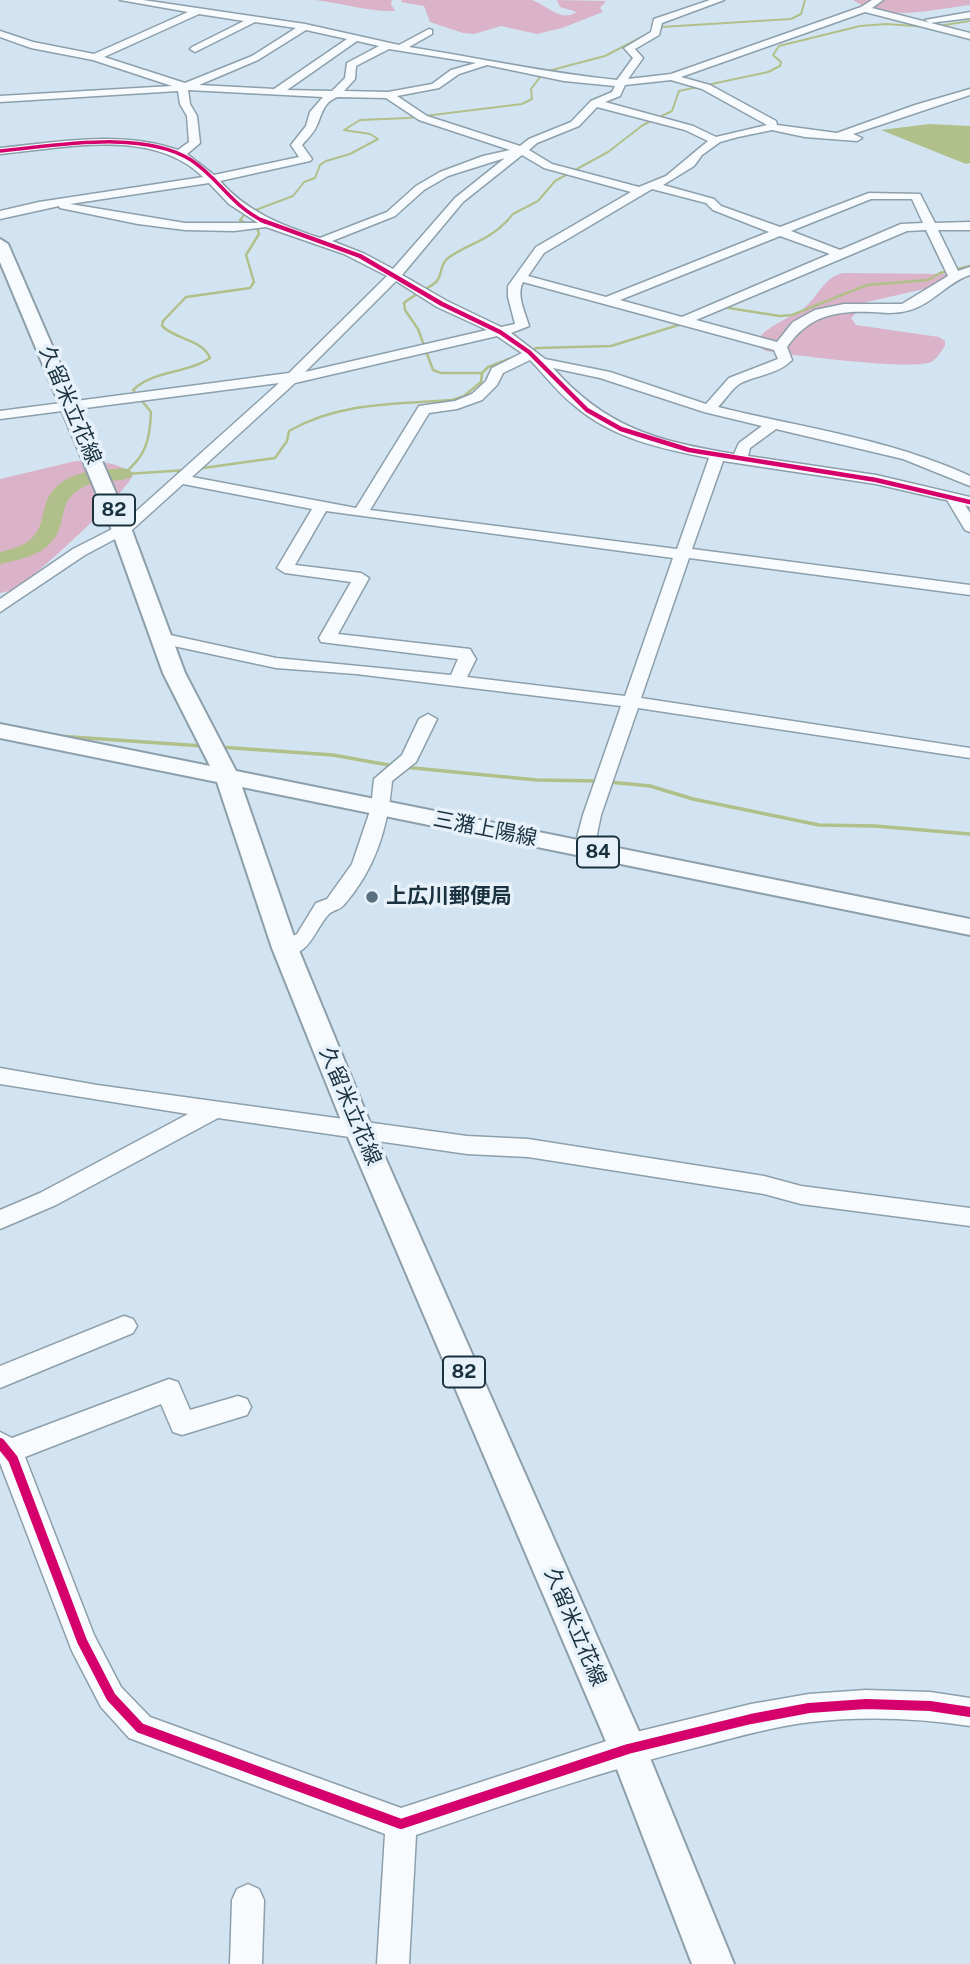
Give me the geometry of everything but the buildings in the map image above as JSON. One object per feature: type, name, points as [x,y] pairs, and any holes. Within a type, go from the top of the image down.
[{"type":"main road","name":"久留米立花線","points":[[0,244],[121,528],[174,673],[227,776],[285,948],[359,1130],[628,1749],[713,1964]]},
{"type":"main road","name":"三潴上陽線","points":[[0,731],[970,927]]},
{"type":"street","points":[[125,0],[305,27],[387,46],[489,62],[564,78],[620,83],[674,77],[864,9],[878,0]]},
{"type":"street","points":[[95,57],[223,0]]},
{"type":"street","points":[[0,607],[79,552],[127,527],[290,378],[394,275],[459,200],[533,141],[575,124],[595,103],[616,94],[620,83],[638,58],[629,48],[656,28],[657,21],[719,0]]},
{"type":"street","points":[[864,9],[970,36]]},
{"type":"street","points":[[904,19],[946,20],[970,15]]},
{"type":"street","points":[[219,47],[200,47],[254,19]]},
{"type":"street","points":[[0,34],[31,45],[95,57],[184,88],[255,58],[305,27]]},
{"type":"street","points":[[401,48],[429,32]]},
{"type":"street","points":[[276,93],[327,55],[357,37]]},
{"type":"street","points":[[0,215],[52,204],[214,179],[306,159],[296,145],[299,135],[311,127],[315,112],[350,79],[351,65],[387,46]]},
{"type":"street","points":[[0,99],[184,88],[331,96],[388,95],[435,86],[454,72],[489,62]]},
{"type":"street","points":[[674,77],[683,83],[705,86],[772,123],[772,127]]},
{"type":"street","points":[[178,154],[195,143],[192,116],[185,104],[184,88]]},
{"type":"street","points":[[837,137],[919,107],[970,92]]},
{"type":"street","points":[[388,95],[424,118],[523,150],[548,166],[710,201],[717,208],[840,254]]},
{"type":"street","points":[[595,103],[689,128],[699,135],[716,140]]},
{"type":"street","points":[[0,415],[290,378],[522,326],[514,297],[514,286],[540,250],[646,188],[670,178],[716,140],[772,127],[805,134],[857,138]]},
{"type":"street","points":[[0,151],[102,143],[141,145],[178,154],[197,162],[235,204],[260,220],[350,252],[445,305],[501,331],[532,354],[566,394],[600,418],[675,446],[717,456],[865,478],[970,502]]},
{"type":"street","points":[[320,242],[391,214],[420,188],[444,174],[487,158],[523,150]]},
{"type":"street","points":[[609,300],[869,196],[916,196],[955,278]]},
{"type":"street","points":[[52,204],[173,227],[224,229],[261,226]]},
{"type":"street","points":[[683,321],[905,227],[970,226]]},
{"type":"street","points":[[780,347],[790,330],[803,319],[825,310],[852,307],[903,308],[970,271]]},
{"type":"street","points":[[519,277],[780,347]]},
{"type":"street","points":[[709,409],[734,381],[769,369],[785,360],[780,347]]},
{"type":"street","points":[[360,513],[424,409],[462,405],[485,391],[497,371],[532,354],[578,366],[709,409],[881,450],[970,482]]},
{"type":"street","points":[[738,459],[744,446],[774,424]]},
{"type":"street","points":[[584,849],[717,456]]},
{"type":"street","points":[[180,479],[360,513],[970,590]]},
{"type":"street","points":[[953,497],[970,527]]},
{"type":"street","points":[[323,505],[285,568],[360,578],[327,638],[464,653],[467,659],[456,683]]},
{"type":"street","points":[[161,638],[266,662],[356,669],[632,702],[970,753]]},
{"type":"street","points":[[285,948],[304,939],[323,908],[334,904],[361,866],[367,855],[380,808],[383,779],[410,758],[428,719]]},
{"type":"street","points":[[0,1076],[467,1145],[528,1147],[764,1185],[801,1195],[970,1217]]},
{"type":"street","points":[[0,1220],[48,1199],[216,1109]]},
{"type":"street","points":[[0,1377],[124,1326]]},
{"type":"street","points":[[239,1408],[181,1424],[169,1390],[4,1447],[27,1493],[82,1641],[111,1697],[140,1728],[401,1824],[628,1749],[809,1708],[905,1705],[970,1712]]},
{"type":"street","points":[[393,1964],[401,1824]]},
{"type":"street","points":[[246,1964],[248,1899]]},
{"type":"shaded area","points":[[315,0],[392,0],[395,11],[375,10]]},
{"type":"shaded area","points":[[532,0],[565,15],[577,12],[560,7],[557,0],[606,1],[600,8],[603,12],[562,28],[537,34],[501,26],[474,34],[430,22],[424,6],[401,2]]},
{"type":"shaded area","points":[[853,0],[970,0],[970,5],[895,13],[866,7]]},
{"type":"shaded area","points":[[929,124],[970,126],[970,163],[966,164],[881,130]]},
{"type":"shaded area","points":[[843,273],[946,274],[961,278],[959,281],[867,302],[851,318],[856,325],[939,337],[945,341],[945,346],[937,357],[931,362],[920,364],[883,364],[785,354],[766,351],[756,345],[763,334],[803,309],[831,278]]},
{"type":"shaded area","points":[[76,461],[114,464],[133,475],[98,516],[60,552],[16,588],[0,593],[0,479]]},
{"type":"waterway","points":[[240,220],[245,214],[293,196],[304,182],[315,178],[320,165],[326,161],[350,154],[378,139],[370,134],[344,130],[360,120],[408,118],[522,104],[532,99],[531,89],[544,72],[605,56],[661,27],[791,19],[801,14],[805,0]]},
{"type":"waterway","points":[[938,26],[970,21]]},
{"type":"waterway","points":[[506,222],[513,214],[538,201],[555,181],[608,152],[643,125],[672,111],[679,91],[768,72],[780,66],[781,62],[773,55],[779,46],[860,26],[886,24],[929,27]]},
{"type":"waterway","points":[[123,474],[142,454],[149,431],[151,412],[133,390],[150,379],[191,367],[210,358],[195,343],[168,331],[162,326],[163,321],[186,297],[250,288],[254,282],[246,255],[259,234],[258,230],[240,220]]},
{"type":"waterway","points":[[482,373],[441,373],[433,370],[418,329],[405,310],[404,303],[436,282],[448,258],[485,238],[506,222]]},
{"type":"waterway","points":[[722,307],[780,316],[792,315],[867,285],[928,280],[940,273],[970,266]]},
{"type":"waterway","points":[[482,373],[488,367],[537,348],[611,346],[685,323]]},
{"type":"waterway","points":[[196,469],[275,458],[287,441],[289,431],[327,414],[368,406],[452,400],[464,396],[481,382],[482,373]]},
{"type":"waterway","points":[[126,474],[187,470]]},
{"type":"waterway","points":[[0,558],[30,549],[45,539],[58,500],[71,485],[89,478],[123,474]]},
{"type":"waterway","points":[[58,736],[203,746]]},
{"type":"waterway","points":[[219,747],[333,755],[394,766]]},
{"type":"waterway","points":[[403,767],[537,780],[600,781]]},
{"type":"waterway","points":[[609,782],[650,786],[693,799],[819,825],[875,826],[970,834]]},
{"type":"cycle path","points":[[0,151],[124,143],[145,145],[179,154],[191,160],[233,202],[256,217],[282,229],[360,256],[442,304],[509,337],[539,361],[576,401],[621,429],[689,450],[876,480],[970,502]]},
{"type":"cycle path","points":[[0,1443],[13,1459],[82,1641],[111,1697],[140,1728],[401,1824],[628,1749],[751,1719],[809,1708],[866,1704],[930,1706],[970,1712]]},
{"type":"place","name":"上広川郵便局","points":[[372,897]]}]
